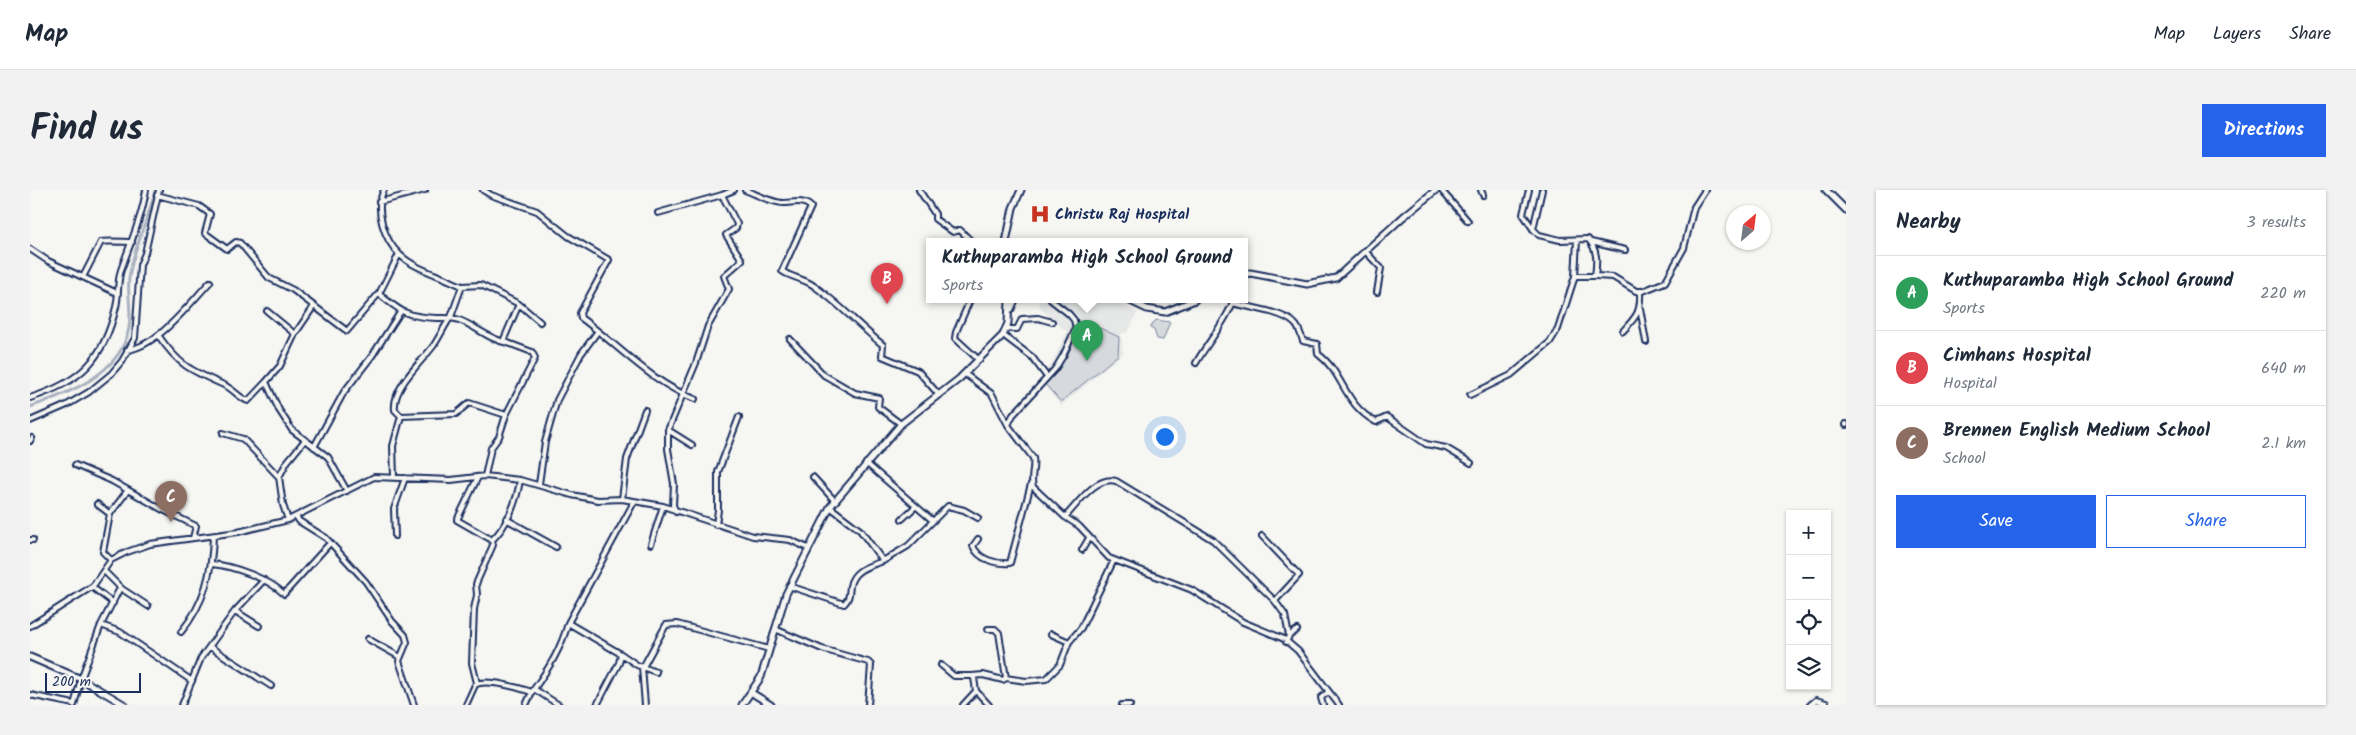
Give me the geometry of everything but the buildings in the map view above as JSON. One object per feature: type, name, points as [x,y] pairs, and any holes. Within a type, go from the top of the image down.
[{"type":"main road","points":[[1007,238],[1013,208],[1020,190]]},
{"type":"main road","points":[[1248,274],[1261,274],[1307,284],[1336,278],[1436,190]]},
{"type":"main road","points":[[1826,190],[1846,210]]},
{"type":"main road","points":[[742,705],[752,693],[760,677],[790,586],[830,507],[900,424],[964,374],[1003,335],[1010,309],[1009,303]]},
{"type":"main road","points":[[1010,309],[1013,303]]},
{"type":"main road","points":[[1136,303],[1165,312],[1188,303]]},
{"type":"main road","points":[[30,657],[81,680],[125,705]]},
{"type":"main road","points":[[752,693],[771,705]]},
{"type":"street","points":[[30,398],[62,386],[77,377],[98,354],[112,328],[121,271],[132,242],[146,190]]},
{"type":"street","points":[[30,421],[67,405],[89,392],[111,374],[122,361],[135,338],[140,265],[145,253],[156,208],[156,195],[159,190]]},
{"type":"street","points":[[384,190],[379,202],[382,224],[399,254],[411,262],[462,286],[481,285],[519,304],[540,322]]},
{"type":"street","points":[[379,202],[425,190]]},
{"type":"street","points":[[483,190],[491,195],[537,211],[568,236],[610,260],[580,313],[581,318],[657,379],[696,399]]},
{"type":"street","points":[[658,212],[734,190]]},
{"type":"street","points":[[745,190],[784,203],[797,202],[809,204],[811,207],[782,272],[813,285],[846,310],[883,345],[882,356],[918,371],[938,395]]},
{"type":"street","points":[[919,190],[935,214],[935,219],[953,232],[960,230],[968,238]]},
{"type":"street","points":[[1441,190],[1468,221]]},
{"type":"street","points":[[1480,190],[1483,195]]},
{"type":"street","points":[[1529,190],[1523,214],[1539,235],[1552,239],[1577,241],[1584,238],[1591,242],[1626,250]]},
{"type":"street","points":[[1533,229],[1542,190]]},
{"type":"street","points":[[1575,276],[1613,277],[1636,291],[1665,282],[1672,273],[1687,242],[1694,207],[1705,190]]},
{"type":"street","points":[[156,195],[199,206],[210,214],[204,230],[206,236],[227,249],[236,242],[240,243],[269,278],[293,290],[347,331],[379,294],[399,254]]},
{"type":"street","points":[[676,512],[673,505],[674,484],[668,449],[668,430],[708,326],[729,289],[724,276],[742,260],[726,235],[736,228],[737,224],[722,195]]},
{"type":"street","points":[[83,277],[101,242],[105,240],[117,243],[132,242]]},
{"type":"street","points":[[1470,396],[1511,375],[1550,342],[1558,330],[1575,276],[1577,241]]},
{"type":"street","points":[[1591,242],[1597,261],[1595,276]]},
{"type":"street","points":[[30,249],[48,261],[117,293]]},
{"type":"street","points":[[1365,251],[1380,268],[1377,292]]},
{"type":"street","points":[[782,257],[788,260]]},
{"type":"street","points":[[127,350],[142,346],[158,335],[210,282]]},
{"type":"street","points":[[462,286],[450,318],[434,345],[421,358],[396,397],[395,410],[401,416],[456,414],[469,403],[506,415]]},
{"type":"street","points":[[1640,291],[1640,308],[1646,342]]},
{"type":"street","points":[[379,294],[407,315],[422,318],[461,320],[493,339],[532,352],[535,355],[506,415],[499,437],[491,448],[486,476]]},
{"type":"street","points":[[969,303],[955,338],[979,360]]},
{"type":"street","points":[[1008,425],[1013,415],[1063,356],[1076,328],[1074,320],[1069,314],[1054,303]]},
{"type":"street","points":[[1196,363],[1210,338],[1226,318],[1233,303]]},
{"type":"street","points":[[1236,303],[1286,317],[1295,323],[1303,341],[1317,344],[1318,354],[1327,361],[1345,393],[1376,422],[1387,417],[1426,444],[1446,448],[1471,463]]},
{"type":"street","points":[[508,343],[504,336],[519,304]]},
{"type":"street","points":[[158,335],[172,355],[190,369],[231,389],[248,401],[286,357],[295,334],[314,306]]},
{"type":"street","points":[[1623,331],[1636,317],[1640,308]]},
{"type":"street","points":[[267,311],[295,334]]},
{"type":"street","points":[[314,447],[344,392],[372,356],[401,311]]},
{"type":"street","points":[[1006,329],[1017,329],[1022,319],[1038,318],[1052,322]]},
{"type":"street","points":[[539,484],[545,442],[556,400],[580,354],[598,331]]},
{"type":"street","points":[[1003,335],[1032,357],[1047,377]]},
{"type":"street","points":[[790,339],[824,375],[855,393],[879,398],[878,407],[900,424]]},
{"type":"street","points":[[964,374],[994,397],[1008,425],[1033,458],[1034,465],[1031,484],[1010,563],[1000,564],[982,557],[973,546],[978,539]]},
{"type":"street","points":[[266,382],[292,430],[328,457],[347,491]]},
{"type":"street","points":[[622,499],[627,460],[645,410]]},
{"type":"street","points":[[394,477],[393,446],[401,416]]},
{"type":"street","points":[[716,524],[718,472],[739,417]]},
{"type":"street","points":[[668,430],[692,445]]},
{"type":"street","points":[[223,433],[243,439],[279,477],[288,520]]},
{"type":"street","points":[[279,477],[287,462],[305,440]]},
{"type":"street","points":[[866,463],[932,520]]},
{"type":"street","points":[[74,465],[112,481],[162,510],[196,526],[193,538]]},
{"type":"street","points":[[30,626],[92,587],[111,560],[150,544],[238,532],[288,520],[374,477],[451,480],[486,476],[520,480],[572,495],[598,500],[622,499],[663,506],[676,512],[752,536],[790,540],[808,548]]},
{"type":"street","points":[[478,477],[457,520],[492,540]]},
{"type":"street","points":[[813,477],[835,501]]},
{"type":"street","points":[[396,536],[394,509],[405,478]]},
{"type":"street","points":[[466,705],[476,683],[472,663],[476,584],[493,545],[492,540],[502,528],[515,504],[520,480]]},
{"type":"street","points":[[1066,517],[1099,483],[1112,480],[1116,482],[1213,540],[1275,601],[1285,615],[1289,636]]},
{"type":"street","points":[[1031,484],[1066,517],[1079,526],[1109,558],[1192,590],[1243,622],[1286,642],[1298,652],[1339,705]]},
{"type":"street","points":[[111,560],[103,552],[110,514],[128,490]]},
{"type":"street","points":[[162,510],[169,496]]},
{"type":"street","points":[[526,705],[533,690],[556,657],[563,643],[568,623],[634,502]]},
{"type":"street","points":[[97,504],[110,514]]},
{"type":"street","points":[[651,544],[663,506]]},
{"type":"street","points":[[790,586],[844,604],[848,600],[854,576],[859,571],[883,561],[908,546],[948,506],[964,510],[978,518]]},
{"type":"street","points":[[830,507],[860,530],[883,561]]},
{"type":"street","points":[[902,519],[915,507]]},
{"type":"street","points":[[296,516],[299,521],[326,538],[366,582],[392,621],[405,635],[407,642],[400,657],[400,670],[414,705]]},
{"type":"street","points":[[506,519],[556,547]]},
{"type":"street","points":[[181,632],[203,598],[212,564],[213,536]]},
{"type":"street","points":[[1262,536],[1299,575],[1275,601]]},
{"type":"street","points":[[1082,550],[1089,538]]},
{"type":"street","points":[[212,564],[264,580],[276,586],[284,594],[330,543]]},
{"type":"street","points":[[941,665],[954,676],[983,675],[1003,680],[1006,678],[1026,682],[1046,679],[1060,665],[1069,642],[1081,628],[1114,560]]},
{"type":"street","points":[[104,572],[120,588],[148,606]]},
{"type":"street","points":[[182,705],[201,658],[235,611],[264,580]]},
{"type":"street","points":[[92,587],[112,603]]},
{"type":"street","points":[[30,695],[74,705],[101,626],[120,588]]},
{"type":"street","points":[[235,611],[259,626]]},
{"type":"street","points":[[568,623],[643,667],[656,672]]},
{"type":"street","points":[[645,705],[643,667],[666,625],[677,624],[769,649]]},
{"type":"street","points":[[101,626],[120,632],[192,681]]},
{"type":"street","points":[[775,629],[822,649],[868,662],[871,665],[868,705]]},
{"type":"street","points":[[988,629],[995,629],[999,633],[1006,678]]},
{"type":"street","points":[[1286,642],[1289,636],[1297,630]]},
{"type":"street","points":[[1051,634],[1069,642]]},
{"type":"street","points":[[368,638],[400,657]]},
{"type":"street","points":[[210,647],[271,686]]},
{"type":"street","points":[[597,705],[622,654]]},
{"type":"street","points":[[972,676],[976,691],[989,705]]},
{"type":"street","points":[[476,683],[507,685],[533,690],[559,705]]},
{"type":"street","points":[[963,705],[976,691]]},
{"type":"street","points":[[1323,705],[1321,698],[1328,692]]},
{"type":"street","points":[[1810,705],[1816,700],[1826,704]]},
{"type":"street","points":[[1122,705],[1130,705]]},
{"type":"shaded area","points":[[1039,303],[1119,303],[1137,313],[1128,332],[1121,334],[1123,353],[1061,406],[1040,380],[1052,363],[1067,332],[1040,308]]},
{"type":"shaded area","points":[[1156,320],[1170,322],[1163,340],[1157,339],[1154,330],[1150,328]]},
{"type":"shaded area","points":[[1082,322],[1098,331],[1100,328],[1119,337],[1118,355],[1061,402],[1044,383],[1059,366]]},
{"type":"waterway","points":[[30,407],[61,395],[91,380],[116,358],[124,344],[130,322],[129,278],[131,267],[155,190]]},
{"type":"place","name":"Christu Raj Hospital","points":[[1040,214]]},
{"type":"place","name":"Cimhans Hospital","points":[[887,304]]},
{"type":"place","name":"Kuthuparamba High School Ground","points":[[1087,361]]},
{"type":"place","name":"Brennen English Medium School","points":[[171,522]]}]
